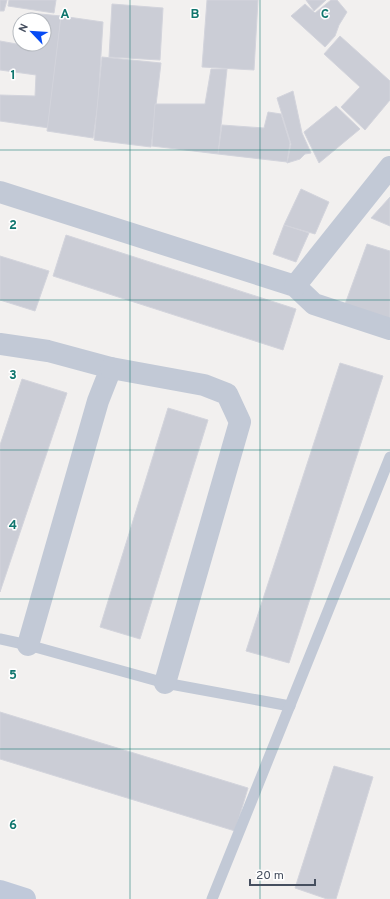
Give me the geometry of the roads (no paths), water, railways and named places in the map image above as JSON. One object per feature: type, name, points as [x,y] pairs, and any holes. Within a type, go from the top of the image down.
[{"type":"main road","points":[[0,891],[25,899]]},
{"type":"street","points":[[295,286],[390,167]]},
{"type":"street","points":[[0,192],[295,286],[314,304],[390,329]]},
{"type":"street","points":[[0,344],[48,350],[111,368],[204,385],[227,394],[240,422],[165,682]]},
{"type":"street","points":[[28,645],[98,401],[111,368]]},
{"type":"lane","points":[[212,899],[390,457]]},
{"type":"lane","points":[[0,640],[28,645],[165,682],[290,706]]}]
